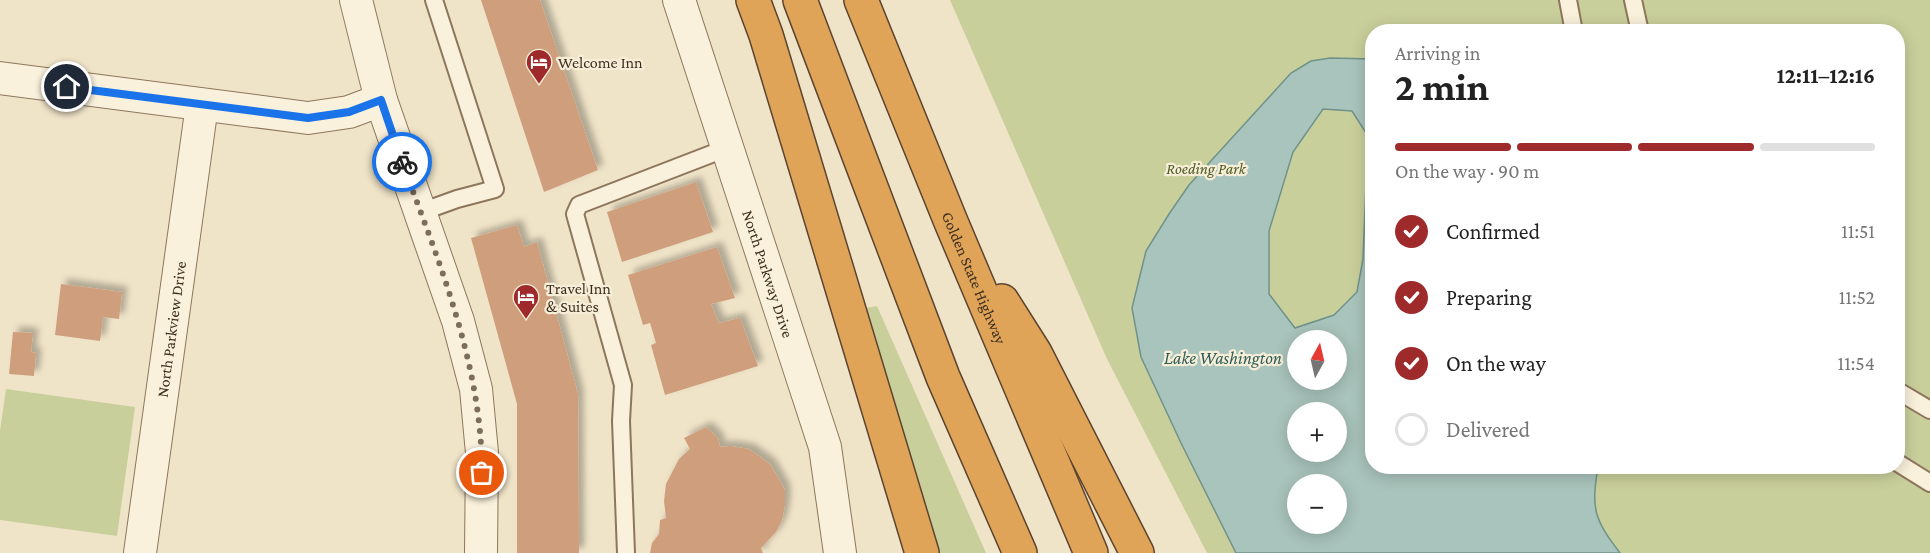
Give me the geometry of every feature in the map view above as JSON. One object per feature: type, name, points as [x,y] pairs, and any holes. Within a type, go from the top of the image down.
[{"type":"highway","points":[[753,0],[766,35],[922,553]]},
{"type":"highway","points":[[800,0],[943,376],[1020,553]]},
{"type":"highway","name":"Golden State Highway","points":[[861,0],[951,222],[1091,553]]},
{"type":"highway","points":[[951,222],[1035,354],[1137,553]]},
{"type":"street","points":[[356,0],[381,100],[458,321],[476,389],[482,453],[481,553]]},
{"type":"street","name":"North Parkway Drive","points":[[679,0],[825,447],[840,553]]},
{"type":"street","points":[[0,78],[308,118],[349,112],[381,100]]},
{"type":"street","name":"North Parkview Drive","points":[[140,553],[202,105]]},
{"type":"lane","points":[[420,212],[495,189],[434,0]]},
{"type":"lane","points":[[1568,0],[1572,24]]},
{"type":"lane","points":[[1633,0],[1639,24]]},
{"type":"lane","points":[[626,553],[621,421],[623,385],[575,214],[579,205],[727,148]]},
{"type":"lane","points":[[1905,395],[1930,410]]},
{"type":"lane","points":[[1905,467],[1930,483]]},
{"type":"green space","name":"Roeding Park","points":[[950,0],[1930,0],[1930,553],[1207,553],[1107,359]]},
{"type":"green space","points":[[877,306],[986,553],[928,553],[848,311]]},
{"type":"green space","points":[[6,389],[135,407],[117,536],[0,520],[0,431]]},
{"type":"water","name":"Lake Washington","points":[[1330,58],[1365,59],[1365,131],[1352,111],[1323,109],[1293,152],[1269,231],[1269,294],[1295,328],[1334,315],[1357,292],[1363,259],[1365,210],[1365,474],[1597,474],[1595,493],[1597,513],[1605,531],[1620,553],[1236,553],[1141,357],[1132,308],[1146,251],[1189,185],[1291,73],[1311,61]]},
{"type":"building","name":"Welcome Inn","points":[[481,0],[540,0],[598,170],[544,192]]},
{"type":"building","points":[[696,182],[713,232],[622,262],[607,212]]},
{"type":"building","name":"Travel Inn & Suites","points":[[517,225],[524,247],[537,242],[578,394],[579,553],[517,553],[517,404],[471,238]]},
{"type":"building","points":[[717,247],[735,298],[711,304],[719,323],[740,318],[758,366],[665,395],[651,345],[656,343],[650,323],[643,325],[628,275]]},
{"type":"building","points":[[61,284],[122,292],[119,319],[103,317],[100,341],[55,335]]},
{"type":"building","points":[[13,332],[33,333],[31,352],[36,353],[34,376],[9,374]]},
{"type":"building","points":[[706,427],[718,438],[720,447],[749,449],[770,464],[785,490],[782,520],[776,532],[761,548],[763,553],[650,553],[652,543],[659,534],[660,520],[666,518],[664,501],[666,484],[679,459],[690,449],[684,438]]},
{"type":"way so far","points":[[402,162],[458,321],[476,389],[482,473]]},
{"type":"place","name":"Welcome Inn","points":[[539,85]]},
{"type":"place","name":"Travel Inn & Suites","points":[[526,320]]},
{"type":"route","points":[[67,87],[308,118],[349,112],[381,100],[402,162]]}]
